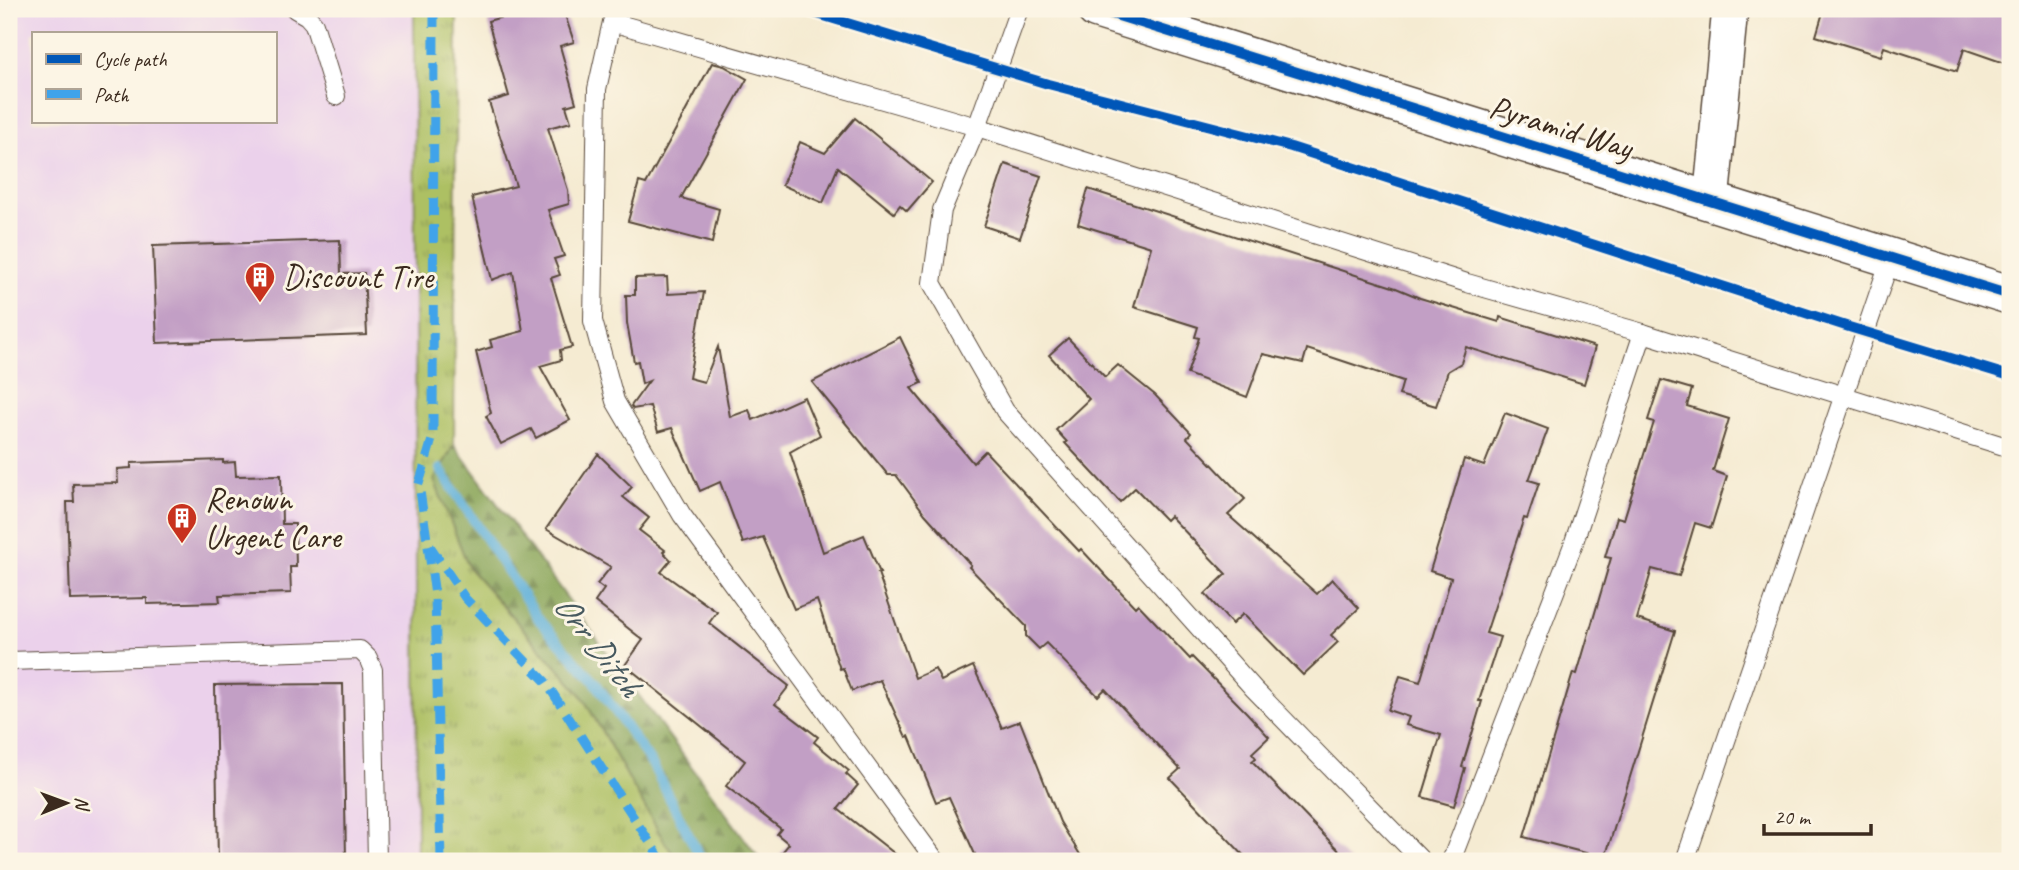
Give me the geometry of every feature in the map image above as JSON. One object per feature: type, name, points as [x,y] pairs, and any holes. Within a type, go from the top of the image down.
[{"type":"main road","name":"Pyramid Way","points":[[1096,9],[2010,295]]},
{"type":"street","points":[[1711,201],[1730,9]]},
{"type":"lane","points":[[295,9],[314,24],[336,96]]},
{"type":"lane","points":[[1019,9],[977,127],[942,210],[932,283],[1005,411],[1254,689],[1422,861]]},
{"type":"lane","points":[[936,861],[682,515],[615,401],[593,321],[597,89],[612,22],[977,127],[1467,283],[1643,333],[2010,448]]},
{"type":"lane","points":[[1685,861],[1891,257]]},
{"type":"lane","points":[[1451,861],[1573,545],[1643,333]]},
{"type":"lane","points":[[9,661],[360,650],[368,658],[373,670],[377,861]]},
{"type":"shaded area","points":[[9,9],[414,9],[417,861],[9,861]]},
{"type":"green space","points":[[414,9],[457,9],[454,445],[435,480],[469,568],[581,694],[678,861],[417,861]]},
{"type":"green space","points":[[454,445],[761,861],[678,861],[581,694],[469,568],[434,480]]},
{"type":"building","points":[[531,9],[563,9],[574,42],[560,46],[576,103],[566,106],[571,122],[548,128],[568,190],[569,204],[548,210],[564,256],[554,259],[560,275],[551,278],[572,347],[560,350],[561,360],[540,366],[570,420],[536,438],[531,429],[501,444],[486,416],[491,413],[476,352],[492,347],[490,340],[523,331],[513,272],[492,280],[472,197],[516,186],[489,102],[509,96],[488,21]]},
{"type":"building","points":[[1824,9],[2010,9],[2010,65],[1964,49],[1957,71],[1884,47],[1881,56],[1816,36]]},
{"type":"building","points":[[712,63],[724,66],[747,79],[681,198],[719,209],[712,243],[628,221],[639,182],[646,184]]},
{"type":"building","points":[[855,118],[932,182],[907,211],[900,205],[894,213],[838,167],[823,203],[782,185],[800,142],[825,153]]},
{"type":"building","points":[[1005,164],[1041,176],[1020,238],[984,226]]},
{"type":"building","points":[[1088,189],[1420,298],[1499,322],[1500,317],[1595,347],[1584,384],[1466,347],[1461,363],[1448,371],[1436,406],[1399,395],[1403,381],[1307,349],[1303,363],[1263,354],[1247,397],[1187,374],[1199,338],[1195,337],[1198,327],[1134,307],[1151,247],[1078,224]]},
{"type":"building","name":"Discount Tire","points":[[340,240],[341,274],[364,273],[367,335],[157,343],[153,246]]},
{"type":"building","points":[[667,277],[668,294],[704,292],[689,378],[704,382],[718,347],[730,417],[749,410],[753,420],[804,397],[820,435],[790,452],[823,552],[864,535],[880,573],[915,678],[935,669],[941,681],[973,666],[1002,728],[1020,721],[1060,822],[1084,861],[978,861],[949,797],[936,802],[909,736],[906,737],[880,680],[852,691],[843,668],[840,669],[817,600],[794,609],[763,537],[743,543],[720,482],[700,491],[672,428],[658,432],[650,406],[633,409],[631,406],[649,381],[642,384],[638,361],[634,362],[627,323],[626,295],[635,295],[635,278]]},
{"type":"building","points":[[900,337],[922,383],[911,388],[973,463],[985,451],[1135,607],[1138,604],[1190,659],[1192,657],[1247,713],[1269,737],[1252,753],[1256,758],[1252,761],[1349,861],[1249,861],[1170,778],[1180,769],[1105,689],[1098,696],[1046,643],[1039,649],[1026,636],[1026,626],[969,567],[971,565],[925,514],[896,475],[888,475],[812,382]]},
{"type":"building","points":[[1068,338],[1105,377],[1118,365],[1155,395],[1191,433],[1187,438],[1245,499],[1228,515],[1317,594],[1332,579],[1359,608],[1331,635],[1338,642],[1303,675],[1243,614],[1232,624],[1205,594],[1226,574],[1170,516],[1166,520],[1135,488],[1120,502],[1065,443],[1067,442],[1056,430],[1089,399],[1049,355]]},
{"type":"building","points":[[1661,380],[1692,389],[1687,406],[1729,419],[1713,471],[1727,476],[1711,528],[1695,523],[1679,576],[1652,569],[1637,619],[1675,631],[1605,858],[1524,837],[1611,558],[1605,557],[1617,517],[1624,519],[1654,422],[1648,420]]},
{"type":"building","points":[[1505,413],[1548,429],[1529,480],[1539,483],[1527,519],[1524,518],[1486,633],[1500,637],[1479,701],[1482,701],[1462,767],[1465,768],[1454,806],[1422,797],[1441,735],[1406,725],[1409,717],[1388,710],[1400,676],[1420,682],[1451,578],[1430,571],[1464,459],[1484,466]]},
{"type":"building","points":[[598,454],[632,487],[623,497],[649,518],[639,530],[665,550],[663,552],[671,560],[661,572],[717,612],[709,623],[789,686],[775,704],[818,737],[814,742],[849,771],[846,774],[858,785],[838,809],[904,861],[775,861],[789,844],[777,834],[781,829],[726,786],[745,761],[625,665],[643,640],[595,602],[604,589],[597,584],[611,567],[546,529]]},
{"type":"building","name":"Renown Urgent Care","points":[[223,460],[223,463],[235,462],[236,476],[281,475],[282,524],[295,524],[296,567],[290,567],[291,593],[219,595],[220,602],[147,604],[147,598],[70,600],[67,502],[74,502],[73,484],[118,483],[117,469],[131,468],[131,463]]},
{"type":"building","points":[[343,684],[346,861],[218,861],[215,685]]},
{"type":"waterway","name":"Orr Ditch","points":[[440,469],[540,621],[595,682],[652,764],[702,861]]},
{"type":"marked path","points":[[434,9],[433,436],[419,484],[435,595],[441,861]]},
{"type":"marked path","points":[[430,546],[465,598],[545,681],[662,861]]},
{"type":"cycle path","points":[[801,9],[1048,84],[1291,147],[1849,327],[2010,376]]},
{"type":"cycle path","points":[[1096,9],[2010,295]]},
{"type":"place","name":"Discount Tire","points":[[260,304]]},
{"type":"place","name":"Renown Urgent Care","points":[[182,545]]}]
